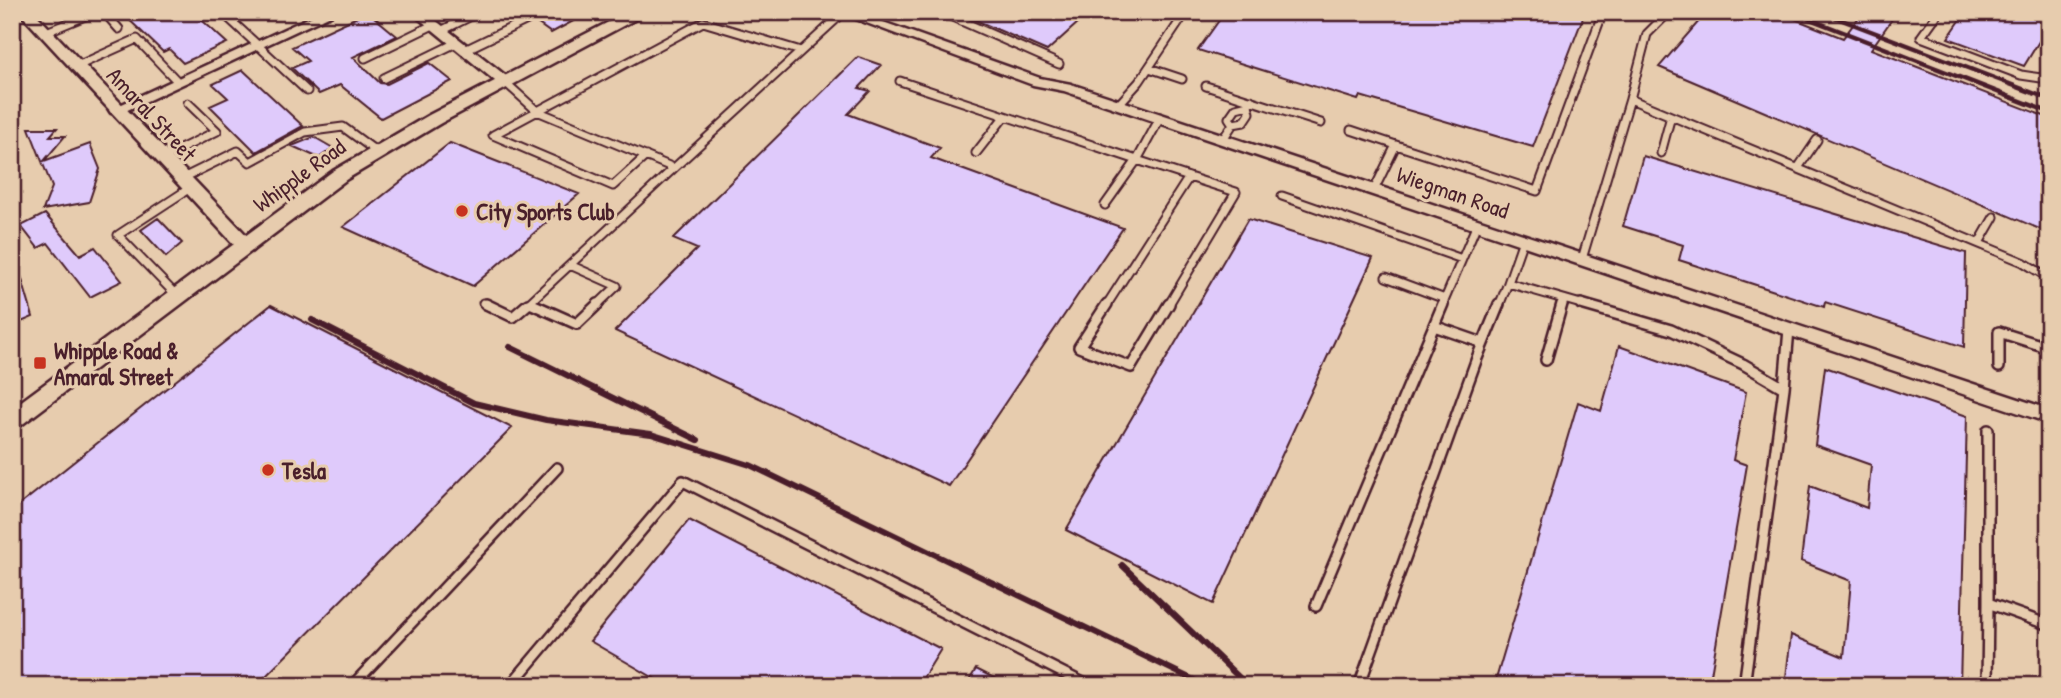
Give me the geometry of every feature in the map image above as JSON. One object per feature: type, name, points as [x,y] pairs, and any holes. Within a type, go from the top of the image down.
[{"type":"main road","name":"Whipple Road","points":[[12,420],[318,191],[377,152],[639,13]]},
{"type":"street","name":"Amaral Street","points":[[26,12],[246,246]]},
{"type":"street","points":[[116,110],[331,12]]},
{"type":"street","points":[[417,12],[506,82]]},
{"type":"street","name":"Wiegman Road","points":[[844,12],[1038,82],[1066,87],[1119,104],[2049,416]]},
{"type":"lane","points":[[44,33],[95,12]]},
{"type":"lane","points":[[104,12],[120,29]]},
{"type":"lane","points":[[222,12],[307,90]]},
{"type":"lane","points":[[365,58],[479,12]]},
{"type":"lane","points":[[483,303],[513,317],[844,12]]},
{"type":"lane","points":[[940,12],[1059,64]]},
{"type":"lane","points":[[1119,104],[1149,68],[1186,12]]},
{"type":"lane","points":[[1351,130],[1537,191],[1603,12]]},
{"type":"lane","points":[[1582,259],[1647,34],[1669,12]]},
{"type":"lane","points":[[1939,12],[1921,37],[2021,75],[2041,78],[2049,71]]},
{"type":"lane","points":[[384,78],[527,20]]},
{"type":"lane","points":[[646,156],[613,186],[493,135],[703,22],[801,51]]},
{"type":"lane","points":[[75,67],[138,39],[178,82]]},
{"type":"lane","points":[[1149,68],[1182,79]]},
{"type":"lane","points":[[900,81],[1004,117],[1190,176],[1236,192],[1131,367],[1079,347],[1190,176]]},
{"type":"lane","points":[[506,82],[537,111],[674,168]]},
{"type":"lane","points":[[1206,86],[1321,123]]},
{"type":"lane","points":[[1630,99],[2023,261],[2049,278]]},
{"type":"lane","points":[[1223,139],[1233,124],[1244,122],[1250,113],[1250,102]]},
{"type":"lane","points":[[1233,124],[1229,118],[1236,108],[1250,102]]},
{"type":"lane","points":[[162,158],[217,131],[188,103]]},
{"type":"lane","points":[[1661,153],[1671,116]]},
{"type":"lane","points":[[976,153],[1004,117]]},
{"type":"lane","points":[[1105,205],[1137,160],[1160,118]]},
{"type":"lane","points":[[178,297],[118,235],[186,183],[238,151],[250,162],[305,132],[343,127],[377,152]]},
{"type":"lane","points":[[1798,168],[1817,140]]},
{"type":"lane","points":[[1374,190],[1396,145]]},
{"type":"lane","points":[[1282,196],[1462,259]]},
{"type":"lane","points":[[1979,243],[1994,217]]},
{"type":"lane","points":[[1316,606],[1477,224]]},
{"type":"lane","points":[[1359,686],[1523,240]]},
{"type":"lane","points":[[529,303],[577,324],[617,286],[570,265]]},
{"type":"lane","points":[[1387,277],[1445,299]]},
{"type":"lane","points":[[1508,283],[1671,330],[1743,364],[1784,388]]},
{"type":"lane","points":[[1546,360],[1564,299]]},
{"type":"lane","points":[[1434,326],[1483,343]]},
{"type":"lane","points":[[1744,686],[1784,388],[1789,329]]},
{"type":"lane","points":[[1999,366],[1998,332],[2040,345],[2049,353]]},
{"type":"lane","points":[[1987,686],[1988,430]]},
{"type":"lane","points":[[352,686],[556,468]]},
{"type":"lane","points":[[525,686],[512,683],[683,481],[1089,686]]},
{"type":"lane","points":[[1989,603],[2049,625]]},
{"type":"building","points":[[121,12],[193,12],[227,43],[183,63],[169,49],[163,52]]},
{"type":"building","points":[[368,12],[397,36],[353,57],[380,83],[387,84],[429,63],[452,81],[381,118],[340,85],[319,94],[292,68],[308,61],[292,47]]},
{"type":"building","points":[[522,12],[590,12],[551,33],[533,20],[531,15]]},
{"type":"building","points":[[957,12],[1090,12],[1047,51]]},
{"type":"building","points":[[1225,12],[1585,12],[1533,147],[1360,96],[1358,100],[1198,50]]},
{"type":"building","points":[[1707,12],[1777,12],[1843,38],[1863,12],[1897,12],[1871,49],[2049,118],[2049,233],[1659,67]]},
{"type":"building","points":[[1966,12],[2049,12],[2049,25],[2024,66],[1948,38]]},
{"type":"building","points":[[858,57],[881,65],[859,88],[870,91],[848,114],[940,148],[931,158],[1123,228],[949,486],[615,331],[697,249],[673,239]]},
{"type":"building","points":[[243,70],[303,126],[256,152],[210,106],[228,98],[213,84]]},
{"type":"building","points":[[29,128],[57,128],[50,136],[65,136],[44,161],[90,144],[100,169],[89,202],[43,210],[52,187]]},
{"type":"building","points":[[314,137],[333,148],[319,158],[292,146]]},
{"type":"building","name":"City Sports Club","points":[[450,143],[579,194],[473,286],[343,227]]},
{"type":"building","points":[[1643,156],[1966,253],[1964,347],[1825,302],[1824,307],[1679,260],[1683,245],[1623,226]]},
{"type":"building","points":[[45,214],[80,255],[95,247],[122,281],[90,297],[48,243],[38,248],[21,226]]},
{"type":"building","points":[[158,218],[182,243],[166,257],[141,230]]},
{"type":"building","points":[[1248,219],[1373,258],[1213,604],[1066,530]]},
{"type":"building","points":[[18,266],[33,317],[12,326],[12,267]]},
{"type":"building","name":"Tesla","points":[[271,305],[512,428],[256,686],[12,686],[12,511]]},
{"type":"building","points":[[1619,346],[1746,392],[1733,460],[1747,465],[1709,686],[1494,686],[1578,402],[1601,411]]},
{"type":"building","points":[[1825,367],[1967,416],[1960,686],[1785,686],[1791,635],[1844,657],[1851,581],[1801,561],[1810,486],[1867,508],[1871,465],[1815,445]]},
{"type":"building","points":[[689,520],[941,649],[918,686],[668,686],[590,641]]},
{"type":"building","points":[[976,669],[1010,686],[966,686]]},
{"type":"railway","points":[[1821,12],[2049,99]]},
{"type":"railway","points":[[1807,18],[2049,112]]},
{"type":"railway","points":[[312,320],[474,403],[546,420],[651,434],[750,465],[1206,686]]},
{"type":"railway","points":[[510,347],[698,440]]},
{"type":"railway","points":[[1122,565],[1248,686]]},
{"type":"place","name":"City Sports Club","points":[[462,211]]},
{"type":"place","name":"Whipple Road & Amaral Street","points":[[40,363]]},
{"type":"place","name":"Tesla","points":[[268,470]]}]
